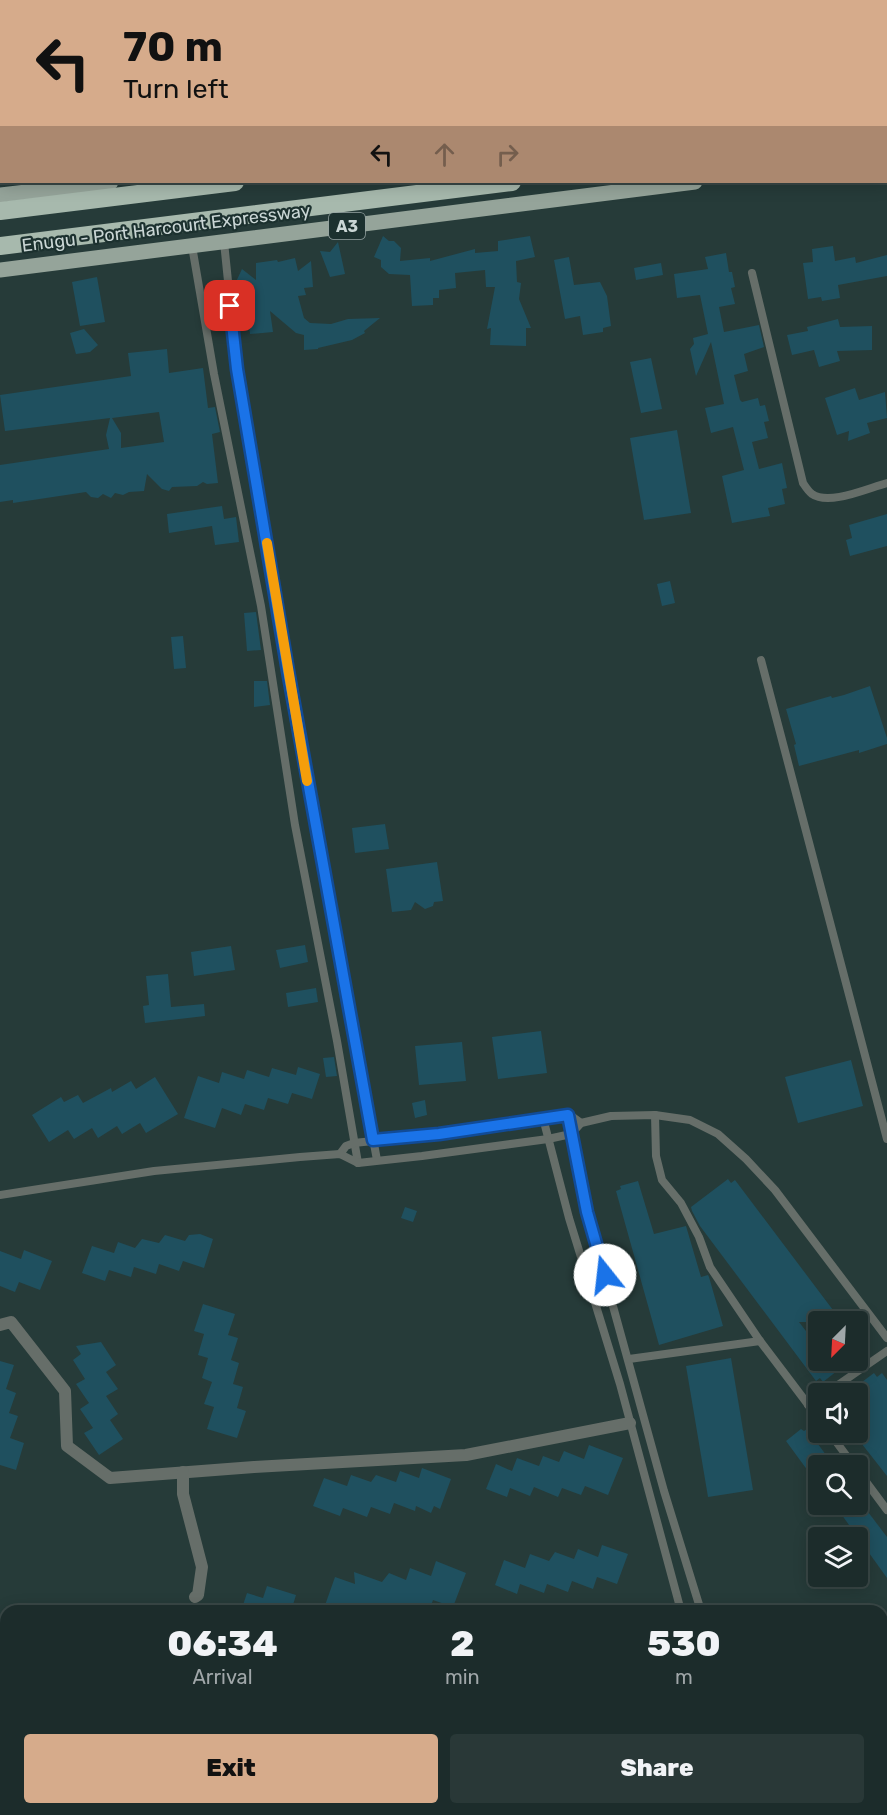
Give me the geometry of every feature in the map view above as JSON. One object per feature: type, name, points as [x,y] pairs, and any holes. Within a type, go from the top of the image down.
[{"type":"highway","name":"Enugu - Port Harcourt Expressway","points":[[0,211],[226,183]]},
{"type":"highway","name":"Enugu - Port Harcourt Expressway","points":[[0,246],[504,183]]},
{"type":"main road","points":[[0,195],[102,183]]},
{"type":"main road","name":"Enugu - Port Harcourt Expressway","points":[[0,270],[687,183]]},
{"type":"street","points":[[0,1324],[11,1322],[65,1391],[67,1446],[110,1478],[466,1455],[630,1423]]},
{"type":"street","points":[[183,1472],[183,1494],[202,1567],[198,1596],[195,1597]]},
{"type":"lane","points":[[224,242],[237,369],[310,800],[377,1160]]},
{"type":"lane","points":[[192,246],[214,374],[261,606],[295,825],[358,1163]]},
{"type":"lane","points":[[752,273],[803,483],[811,493],[820,498],[831,499],[887,483]]},
{"type":"lane","points":[[761,660],[887,1139]]},
{"type":"lane","points":[[340,1155],[346,1146],[354,1143],[439,1134],[543,1118],[568,1115],[581,1124]]},
{"type":"lane","points":[[568,1115],[587,1212],[664,1491],[699,1605]]},
{"type":"lane","points":[[654,1115],[656,1156],[662,1180],[681,1203],[699,1237],[710,1267],[760,1341],[808,1405]]},
{"type":"lane","points":[[0,1195],[154,1172],[340,1155],[358,1163],[422,1156],[548,1139],[571,1134],[581,1124],[612,1116],[654,1115],[690,1120],[717,1134],[746,1159],[775,1190],[887,1338]]},
{"type":"lane","points":[[543,1118],[569,1218],[630,1423],[679,1605]]},
{"type":"lane","points":[[629,1359],[760,1341]]},
{"type":"lane","points":[[841,1383],[887,1352]]},
{"type":"lane","points":[[868,1484],[887,1509]]},
{"type":"building","points":[[383,236],[389,241],[394,241],[401,248],[400,261],[430,258],[430,261],[475,249],[475,253],[498,251],[498,241],[530,236],[535,257],[516,261],[517,282],[521,283],[519,299],[531,328],[526,328],[526,346],[490,345],[491,328],[487,329],[495,287],[486,287],[485,270],[455,273],[456,288],[439,290],[439,298],[433,298],[433,305],[412,306],[410,275],[389,274],[381,267],[381,260],[374,257]]},
{"type":"building","points":[[338,242],[345,274],[330,277],[320,251],[330,252]]},
{"type":"building","points":[[833,246],[835,261],[855,257],[856,263],[887,255],[887,276],[838,285],[840,298],[822,301],[821,297],[808,299],[803,263],[813,262],[812,249]]},
{"type":"building","points":[[726,253],[729,272],[732,272],[735,287],[731,288],[735,304],[719,307],[724,332],[759,325],[764,347],[744,354],[748,371],[734,375],[740,400],[742,402],[758,398],[760,406],[765,405],[769,421],[764,422],[768,438],[752,442],[759,469],[782,463],[787,488],[782,489],[785,504],[768,508],[770,516],[732,523],[722,476],[744,470],[733,427],[711,433],[705,408],[724,404],[711,342],[696,376],[690,349],[694,344],[693,338],[708,334],[700,295],[677,298],[674,274],[708,269],[705,257]]},
{"type":"building","points":[[569,257],[574,285],[600,282],[607,296],[611,326],[603,328],[603,332],[583,335],[580,316],[565,319],[554,260]]},
{"type":"building","points":[[295,258],[298,271],[311,261],[313,287],[304,288],[306,295],[298,296],[304,318],[310,323],[331,324],[348,319],[380,318],[364,331],[365,333],[352,340],[318,349],[304,350],[304,335],[296,333],[270,311],[273,332],[250,334],[248,318],[250,293],[234,286],[242,269],[256,280],[256,263],[277,260],[278,262]]},
{"type":"building","points":[[661,263],[663,275],[636,280],[634,268]]},
{"type":"building","points":[[97,277],[105,322],[80,326],[72,282]]},
{"type":"building","points":[[838,319],[840,327],[872,326],[872,350],[837,351],[840,361],[819,367],[814,350],[792,355],[787,335],[808,331],[807,327]]},
{"type":"building","points":[[84,329],[98,345],[90,352],[76,354],[70,333]]},
{"type":"building","points":[[167,349],[169,373],[203,368],[208,408],[215,407],[220,432],[212,434],[218,483],[203,482],[197,486],[172,487],[169,491],[162,489],[147,474],[144,491],[129,492],[123,495],[115,493],[111,498],[103,494],[98,498],[91,497],[86,492],[13,503],[13,500],[0,502],[0,465],[109,449],[106,435],[110,418],[5,431],[0,395],[131,376],[128,353]],"holes":[[[159,412],[164,442],[121,448],[121,433],[112,418]]]},
{"type":"building","points":[[651,358],[662,409],[641,413],[630,362]]},
{"type":"building","points":[[855,388],[859,400],[885,392],[887,418],[867,423],[870,433],[848,441],[849,431],[837,435],[825,398]]},
{"type":"building","points":[[677,430],[691,513],[644,520],[630,438]]},
{"type":"building","points":[[222,506],[224,519],[236,517],[239,542],[215,545],[212,526],[169,533],[167,514]]},
{"type":"building","points":[[887,514],[887,546],[850,556],[846,540],[852,538],[849,525]]},
{"type":"building","points":[[670,581],[675,603],[662,606],[657,584]]},
{"type":"building","points":[[256,612],[261,650],[247,651],[244,613]]},
{"type":"building","points":[[183,636],[186,668],[174,669],[171,637]]},
{"type":"building","points":[[254,681],[267,681],[270,705],[254,707]]},
{"type":"building","points":[[870,686],[887,744],[859,753],[859,750],[799,766],[794,745],[796,744],[786,709],[831,696],[832,698],[844,695]]},
{"type":"building","points":[[385,824],[389,849],[355,853],[352,828]]},
{"type":"building","points":[[437,862],[443,901],[434,902],[433,906],[425,909],[415,902],[411,910],[392,912],[386,869]]},
{"type":"building","points":[[305,945],[308,962],[280,968],[276,950]]},
{"type":"building","points":[[231,946],[235,970],[194,976],[191,952]]},
{"type":"building","points":[[168,974],[171,1007],[204,1004],[205,1016],[145,1023],[143,1006],[149,1005],[146,976]]},
{"type":"building","points":[[316,988],[318,1002],[288,1007],[286,993]]},
{"type":"building","points":[[541,1031],[547,1073],[498,1079],[492,1037]]},
{"type":"building","points":[[462,1042],[466,1081],[419,1085],[415,1046]]},
{"type":"building","points":[[334,1057],[337,1076],[326,1077],[323,1058]]},
{"type":"building","points":[[851,1060],[863,1106],[798,1123],[785,1077]]},
{"type":"building","points":[[298,1067],[320,1074],[312,1099],[292,1093],[288,1104],[268,1098],[264,1110],[245,1104],[241,1115],[222,1108],[215,1128],[184,1118],[198,1076],[219,1083],[222,1072],[244,1079],[247,1070],[269,1077],[272,1068],[296,1075]]},
{"type":"building","points":[[155,1077],[178,1114],[146,1133],[140,1123],[122,1134],[117,1126],[98,1138],[92,1128],[74,1139],[68,1130],[49,1142],[32,1115],[61,1097],[64,1102],[78,1095],[83,1103],[111,1088],[112,1092],[131,1081],[136,1089]]},
{"type":"building","points":[[425,1100],[427,1115],[415,1118],[412,1103]]},
{"type":"building","points":[[728,1179],[731,1183],[735,1180],[834,1311],[808,1311],[808,1322],[799,1322],[808,1334],[808,1370],[700,1226],[691,1207]]},
{"type":"building","points":[[638,1181],[654,1234],[686,1226],[701,1277],[708,1275],[709,1277],[723,1326],[659,1345],[616,1191],[621,1189],[620,1186]]},
{"type":"building","points":[[405,1207],[417,1211],[413,1222],[401,1218]]},
{"type":"building","points":[[200,1234],[213,1239],[204,1268],[183,1261],[179,1271],[159,1264],[156,1274],[134,1267],[131,1277],[109,1270],[105,1281],[82,1273],[92,1246],[114,1253],[118,1242],[135,1248],[142,1239],[159,1243],[165,1235],[185,1241],[189,1235]]},
{"type":"building","points":[[24,1250],[52,1261],[40,1290],[19,1282],[15,1292],[0,1286],[0,1251],[21,1259]]},
{"type":"building","points":[[203,1304],[235,1314],[228,1335],[238,1338],[231,1360],[239,1363],[233,1384],[243,1387],[237,1408],[246,1411],[237,1438],[207,1429],[214,1407],[204,1404],[212,1382],[202,1378],[208,1358],[198,1355],[204,1334],[194,1331]]},
{"type":"building","points":[[101,1342],[116,1365],[106,1372],[118,1389],[106,1396],[118,1414],[110,1420],[123,1439],[99,1455],[84,1433],[93,1428],[80,1409],[89,1403],[76,1384],[85,1379],[73,1360],[81,1354],[76,1346]]},
{"type":"building","points":[[731,1358],[753,1490],[708,1497],[686,1366]]},
{"type":"building","points":[[0,1361],[14,1365],[6,1389],[16,1393],[9,1413],[18,1416],[10,1438],[24,1443],[16,1470],[0,1465]]},
{"type":"building","points":[[809,1371],[837,1371],[823,1382],[820,1378],[816,1381]]},
{"type":"building","points":[[874,1373],[877,1377],[882,1373],[887,1380],[887,1476],[861,1443],[868,1443],[868,1383],[861,1383]]},
{"type":"building","points":[[801,1429],[804,1431],[807,1429],[808,1443],[817,1443],[826,1455],[808,1455],[808,1471],[786,1441]]},
{"type":"building","points":[[589,1445],[623,1458],[608,1495],[585,1486],[581,1495],[562,1488],[558,1497],[534,1487],[530,1496],[510,1488],[507,1497],[486,1489],[496,1464],[512,1471],[517,1458],[539,1466],[543,1456],[559,1462],[564,1451],[584,1459]]},
{"type":"building","points":[[422,1468],[451,1479],[440,1509],[434,1506],[431,1513],[416,1506],[415,1511],[394,1503],[390,1514],[371,1507],[367,1517],[343,1508],[340,1516],[313,1506],[324,1478],[347,1486],[351,1475],[371,1482],[376,1475],[396,1482],[400,1471],[419,1478]]},
{"type":"building","points":[[868,1512],[887,1537],[887,1578],[868,1551],[868,1527],[850,1527],[842,1515],[868,1515]]},
{"type":"building","points":[[602,1545],[628,1554],[617,1584],[597,1577],[593,1589],[572,1581],[568,1592],[547,1584],[544,1593],[520,1584],[517,1594],[495,1585],[504,1560],[525,1568],[530,1554],[549,1561],[555,1552],[574,1559],[578,1549],[598,1557]]},
{"type":"building","points":[[436,1561],[466,1573],[454,1605],[433,1600],[431,1605],[325,1605],[335,1577],[355,1584],[354,1572],[382,1582],[389,1573],[406,1580],[410,1568],[431,1576]]},
{"type":"building","points":[[267,1586],[296,1595],[293,1605],[243,1605],[247,1593],[263,1598]]},
{"type":"slow traffic","points":[[267,543],[307,781]]},
{"type":"route","points":[[230,306],[237,369],[288,671],[373,1140],[439,1134],[568,1115],[587,1212],[605,1275]]}]
